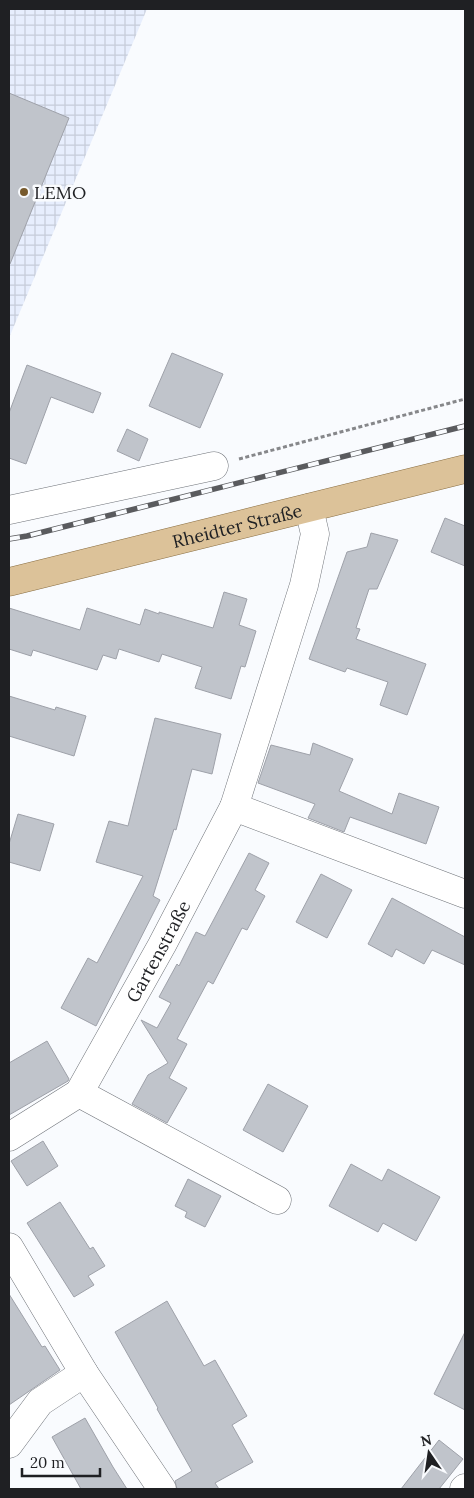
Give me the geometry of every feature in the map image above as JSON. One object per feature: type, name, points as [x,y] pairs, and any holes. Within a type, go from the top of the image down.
[{"type":"main road","name":"Rheidter Straße","points":[[9,582],[465,469]]},
{"type":"street","points":[[9,510],[214,466]]},
{"type":"street","name":"Gartenstraße","points":[[9,1137],[79,1093],[162,945],[234,807],[304,585],[315,534],[309,508]]},
{"type":"street","points":[[234,807],[465,894]]},
{"type":"street","points":[[79,1093],[277,1200]]},
{"type":"street","points":[[9,1247],[84,1373],[162,1489]]},
{"type":"street","points":[[9,1444],[40,1402],[84,1373]]},
{"type":"path","points":[[214,466],[465,399]]},
{"type":"shaded area","points":[[9,9],[147,9],[9,338]]},
{"type":"building","name":"LEMO","points":[[9,93],[69,118],[10,264],[9,264]]},
{"type":"building","points":[[172,353],[223,374],[200,428],[149,406]]},
{"type":"building","points":[[27,365],[101,393],[93,413],[51,397],[26,464],[9,458],[9,413]]},
{"type":"building","points":[[127,429],[148,439],[139,461],[117,451]]},
{"type":"building","points":[[445,518],[465,526],[465,566],[431,552]]},
{"type":"building","points":[[371,533],[398,540],[377,589],[369,589],[356,628],[360,629],[356,639],[426,664],[407,715],[380,705],[388,682],[347,668],[345,672],[309,659],[347,552],[367,547]]},
{"type":"building","points":[[224,592],[247,599],[239,625],[256,631],[245,667],[241,666],[231,699],[195,688],[202,667],[162,654],[159,662],[119,649],[116,659],[103,655],[97,670],[33,650],[31,656],[9,649],[9,608],[80,630],[87,608],[140,625],[145,609],[213,628]]},
{"type":"building","points":[[9,696],[55,710],[56,707],[86,716],[74,756],[9,736]]},
{"type":"building","points":[[155,718],[221,734],[212,774],[192,769],[176,830],[174,829],[153,896],[160,900],[96,1026],[61,1008],[88,958],[97,963],[143,876],[96,862],[109,821],[128,826]]},
{"type":"building","points":[[313,743],[353,759],[339,791],[392,814],[399,793],[439,807],[426,844],[350,817],[344,832],[308,818],[315,804],[258,783],[271,745],[310,755]]},
{"type":"building","points":[[18,814],[54,824],[40,871],[9,862],[9,844]]},
{"type":"building","points":[[249,853],[269,863],[255,890],[265,896],[247,930],[242,928],[213,984],[208,981],[177,1039],[187,1044],[169,1078],[187,1088],[167,1123],[132,1104],[148,1075],[168,1063],[141,1020],[157,1028],[171,1003],[159,997],[177,964],[179,966],[196,932],[205,936]]},
{"type":"building","points":[[321,874],[352,890],[327,938],[296,922]]},
{"type":"building","points":[[392,898],[465,937],[465,965],[432,950],[424,964],[396,949],[392,957],[368,944]]},
{"type":"building","points":[[47,1041],[69,1079],[68,1081],[9,1115],[9,1063]]},
{"type":"building","points":[[268,1084],[308,1106],[283,1152],[243,1130]]},
{"type":"building","points":[[43,1141],[58,1166],[27,1186],[11,1161]]},
{"type":"building","points":[[351,1164],[382,1181],[388,1169],[440,1197],[416,1241],[383,1223],[378,1232],[329,1206]]},
{"type":"building","points":[[188,1179],[221,1196],[205,1227],[185,1217],[187,1212],[175,1206]]},
{"type":"building","points":[[60,1202],[90,1249],[93,1247],[105,1266],[88,1276],[94,1285],[74,1297],[27,1223]]},
{"type":"building","points":[[9,1294],[42,1347],[45,1346],[60,1370],[9,1405]]},
{"type":"building","points":[[167,1301],[204,1366],[215,1360],[247,1416],[232,1425],[253,1462],[215,1483],[219,1489],[177,1489],[175,1481],[192,1471],[115,1332]]},
{"type":"building","points":[[465,1332],[465,1410],[434,1394]]},
{"type":"building","points":[[85,1418],[127,1489],[81,1489],[52,1437]]},
{"type":"building","points":[[439,1440],[463,1459],[439,1489],[401,1489]]},
{"type":"railway","points":[[9,539],[465,426]]},
{"type":"place","name":"LEMO","points":[[24,192]]}]
